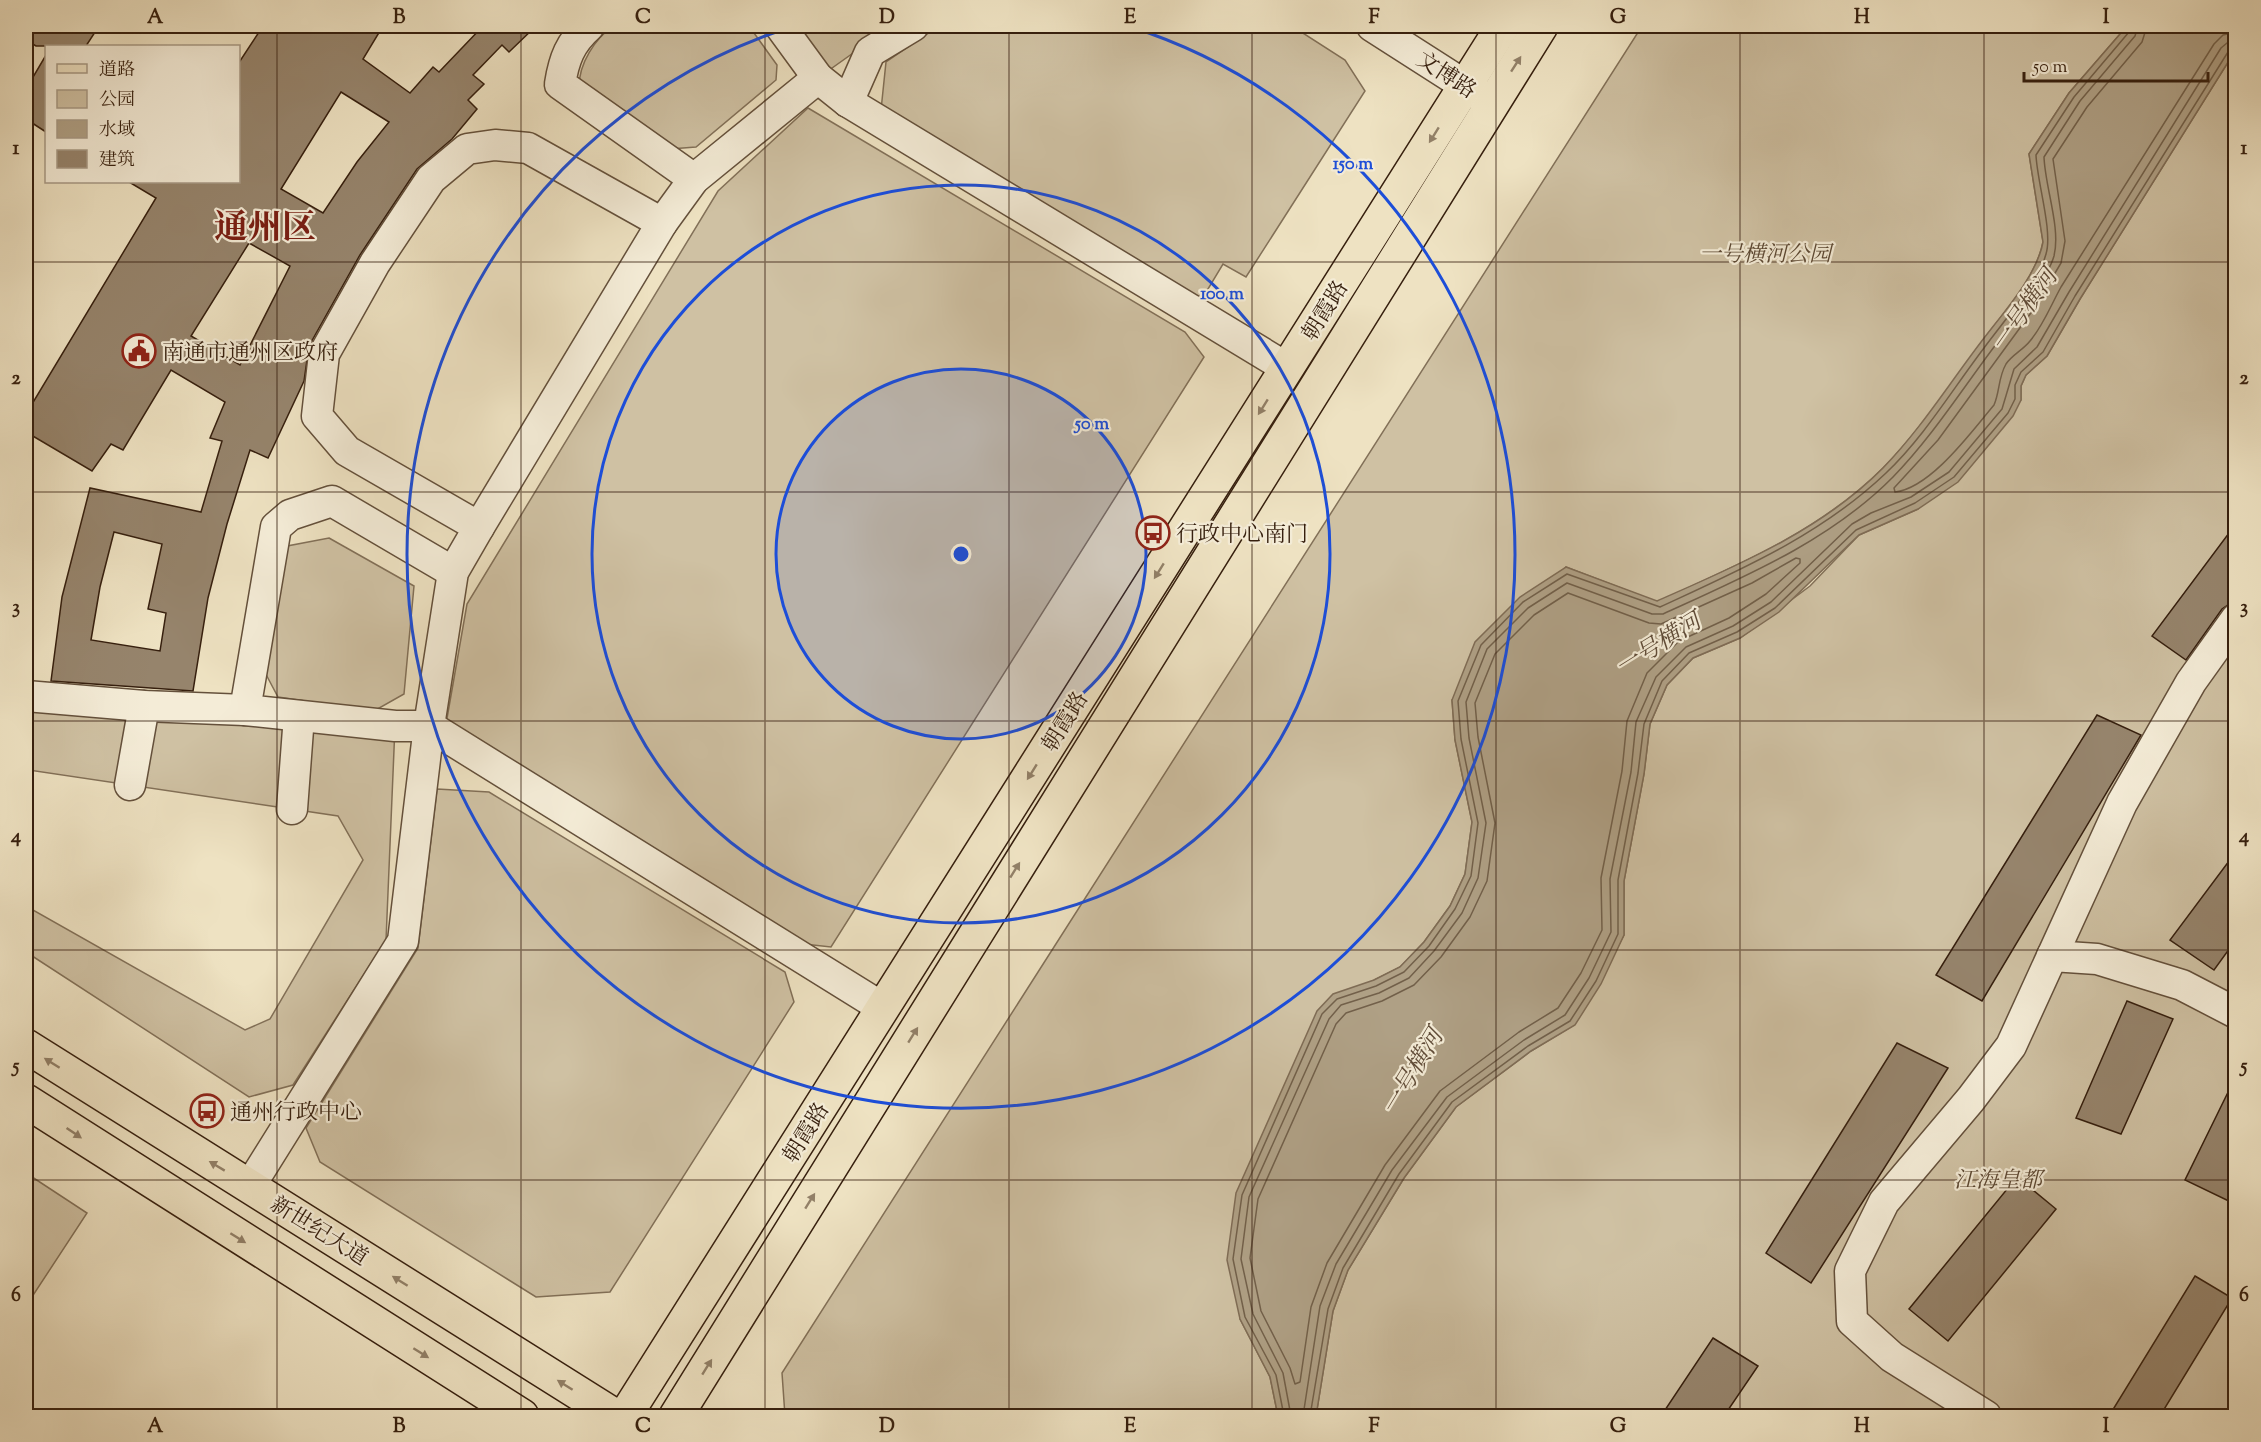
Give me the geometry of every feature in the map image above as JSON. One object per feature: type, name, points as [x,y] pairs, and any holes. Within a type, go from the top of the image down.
[{"type":"main road","name":"朝霞路","points":[[676,1416],[1478,94],[1503,26]]},
{"type":"main road","name":"朝霞路","points":[[625,1416],[1287,368],[1478,94],[1541,26]]},
{"type":"main road","name":"新世纪大道","points":[[26,1046],[615,1416]]},
{"type":"main road","points":[[26,1101],[522,1416]]},
{"type":"street","points":[[589,26],[577,36],[564,58],[560,84],[694,179]]},
{"type":"street","points":[[780,26],[818,78],[848,102],[1287,368]]},
{"type":"street","points":[[848,102],[870,52],[912,26]]},
{"type":"street","name":"文博路","points":[[1372,26],[1478,94]]},
{"type":"street","points":[[250,1186],[403,941],[429,726],[453,572],[662,223],[694,179],[818,78]]},
{"type":"street","points":[[479,527],[347,451],[317,416],[324,354],[375,263],[431,179],[467,149],[495,145],[528,148],[662,223]]},
{"type":"street","points":[[245,710],[276,527],[290,515],[332,501],[453,572]]},
{"type":"street","points":[[1986,1416],[1892,1357],[1852,1321],[1850,1271],[1884,1202],[1971,1100],[2011,1046],[2122,803],[2191,682],[2235,619]]},
{"type":"street","points":[[26,696],[144,706],[245,710],[395,726],[429,726],[883,1008]]},
{"type":"street","points":[[130,785],[144,706]]},
{"type":"street","points":[[292,809],[299,716]]},
{"type":"street","points":[[2052,956],[2097,959],[2182,985],[2235,1013]]},
{"type":"green space","points":[[613,26],[749,26],[777,65],[776,80],[696,147],[670,149],[579,87],[582,69],[589,52]]},
{"type":"green space","points":[[780,26],[891,26],[818,78]]},
{"type":"green space","points":[[939,26],[1292,26],[1345,60],[1365,91],[1246,277],[1223,264],[1199,304],[881,110],[886,62]]},
{"type":"green space","name":"一号横河公园","points":[[1642,26],[2127,26],[2069,93],[2029,154],[2043,242],[2027,281],[1936,405],[1883,468],[1858,490],[1805,529],[1747,560],[1657,602],[1566,567],[1452,700],[1455,740],[1472,822],[1465,874],[1450,906],[1424,942],[1400,967],[1374,980],[1240,1319],[1270,1377],[1278,1416],[785,1416],[782,1373]]},
{"type":"green space","name":"江海皇都","points":[[2235,51],[2235,1416],[1316,1416],[1333,1311],[1348,1270],[1404,1178],[1456,1107],[1531,1051],[1574,1025],[1624,935],[1624,881],[1644,774],[1650,724],[1667,685],[1693,658],[1740,638],[1810,586],[1859,535],[1918,509],[2021,400],[2021,386],[2026,375],[2047,356],[2080,299]]},
{"type":"green space","points":[[808,108],[1185,332],[1204,357],[831,947],[804,944],[446,724],[467,604],[718,191]]},
{"type":"green space","points":[[329,538],[414,586],[404,694],[374,711],[278,697],[261,665],[282,547]]},
{"type":"green space","points":[[26,695],[395,726],[386,940],[293,1085],[249,1097],[26,952],[26,906],[245,1030],[270,1019],[363,860],[338,816],[29,770],[26,775]]},
{"type":"green space","points":[[437,789],[489,792],[785,972],[794,1002],[610,1292],[536,1297],[320,1162],[306,1128],[418,948]]},
{"type":"green space","points":[[26,1173],[87,1213],[26,1306]]},
{"type":"water","name":"一号横河","points":[[2127,26],[2235,26],[2235,51],[2080,299],[2047,356],[2026,375],[2021,386],[2021,400],[2013,416],[1958,482],[1918,509],[1859,535],[1779,612],[1740,638],[1693,658],[1667,685],[1650,724],[1644,774],[1624,881],[1624,935],[1601,984],[1575,1025],[1531,1051],[1456,1107],[1404,1178],[1348,1270],[1333,1311],[1316,1416],[1278,1416],[1270,1377],[1240,1319],[1227,1260],[1236,1193],[1317,1011],[1333,994],[1374,980],[1400,967],[1424,942],[1450,906],[1465,874],[1472,822],[1455,740],[1452,700],[1475,642],[1520,597],[1566,567],[1657,601],[1747,560],[1805,529],[1859,490],[1883,468],[1922,423],[2018,294],[2034,268],[2043,242],[2029,154],[2069,93]]},
{"type":"building","points":[[26,26],[99,26],[87,45],[36,46],[26,40]]},
{"type":"building","name":"南通市通州区政府","points":[[263,26],[383,26],[363,59],[410,93],[433,67],[439,72],[483,26],[536,26],[509,52],[502,45],[473,75],[484,84],[468,100],[477,109],[452,139],[417,169],[360,255],[309,346],[304,381],[268,458],[250,450],[227,524],[208,598],[193,691],[51,681],[62,597],[90,488],[201,512],[222,441],[210,438],[225,402],[171,370],[123,450],[111,444],[92,471],[26,432],[26,414],[156,198],[131,183],[240,183],[240,61]],"holes":[[[341,92],[389,122],[357,162],[323,213],[281,189]],[[249,243],[290,266],[240,365],[191,336]],[[114,532],[162,544],[148,609],[166,613],[160,651],[91,640],[100,587]]]},
{"type":"building","points":[[45,57],[45,131],[26,119],[26,89]]},
{"type":"building","points":[[2235,525],[2235,600],[2222,609],[2186,660],[2152,636]]},
{"type":"building","points":[[2097,715],[2141,735],[1982,1001],[1936,975]]},
{"type":"building","points":[[2235,853],[2235,941],[2214,970],[2170,940]]},
{"type":"building","points":[[2127,1001],[2173,1019],[2121,1134],[2076,1118]]},
{"type":"building","points":[[1897,1043],[1948,1068],[1811,1283],[1766,1253]]},
{"type":"building","points":[[2235,1078],[2235,1204],[2185,1180]]},
{"type":"building","points":[[2017,1177],[2056,1209],[1948,1341],[1909,1309]]},
{"type":"building","points":[[2195,1276],[2232,1298],[2160,1416],[2109,1416]]},
{"type":"building","points":[[1713,1338],[1758,1366],[1724,1416],[1661,1416]]},
{"type":"place","name":"南通市通州区政府","points":[[139,351]]},
{"type":"place","name":"行政中心南门","points":[[1153,533]]},
{"type":"place","name":"通州行政中心","points":[[207,1111]]},
{"type":"district","name":"通州区","points":[[265,226]]}]
